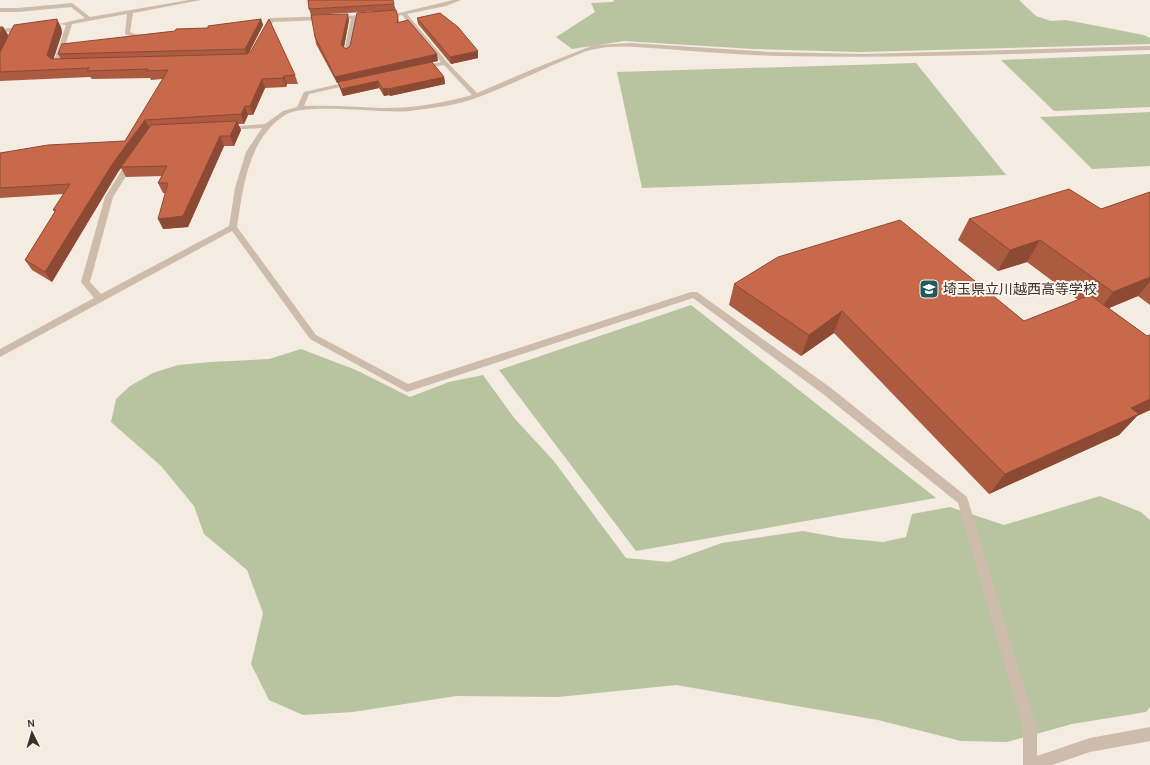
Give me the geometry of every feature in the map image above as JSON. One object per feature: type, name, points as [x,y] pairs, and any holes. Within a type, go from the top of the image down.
[{"type":"street","points":[[53,25],[130,13],[137,8],[198,0]]},
{"type":"street","points":[[390,15],[404,14],[458,0]]},
{"type":"street","points":[[0,10],[18,10],[72,5],[90,20]]},
{"type":"street","points":[[130,13],[127,33],[139,37],[152,36]]},
{"type":"street","points":[[404,14],[445,64],[476,96]]},
{"type":"street","points":[[264,21],[376,16]]},
{"type":"street","points":[[347,52],[354,18]]},
{"type":"street","points":[[261,39],[271,20]]},
{"type":"street","points":[[68,23],[56,64],[72,63]]},
{"type":"street","points":[[0,31],[30,28]]},
{"type":"street","points":[[12,36],[15,30]]},
{"type":"street","points":[[1150,48],[864,56],[770,54],[631,45],[594,47],[540,68],[476,96],[454,102],[409,109],[382,110],[324,107],[300,108],[285,112],[267,126],[250,152],[239,188],[233,227],[312,337],[407,388],[694,294],[827,391],[963,500],[1030,729],[1030,765],[1090,745],[1150,734]]},
{"type":"street","points":[[415,69],[445,64]]},
{"type":"street","points":[[300,108],[306,93],[356,82]]},
{"type":"street","points":[[219,128],[267,126]]},
{"type":"street","points":[[100,299],[85,282],[109,198],[136,155]]},
{"type":"street","points":[[0,353],[233,227]]},
{"type":"green space","points":[[614,0],[1019,0],[1036,16],[1051,21],[1066,20],[1144,35],[1150,38],[1150,44],[860,52],[753,49],[624,41],[572,49],[556,37],[595,12],[591,3],[613,2]]},
{"type":"green space","points":[[1150,54],[1150,107],[1054,111],[1001,60]]},
{"type":"green space","points":[[916,63],[1006,175],[642,188],[617,72]]},
{"type":"green space","points":[[1150,112],[1150,166],[1092,169],[1040,117]]},
{"type":"green space","points":[[691,305],[936,498],[636,551],[499,370]]},
{"type":"green space","points":[[301,349],[356,370],[410,397],[449,382],[483,375],[515,419],[553,460],[626,558],[669,562],[722,543],[803,531],[841,538],[883,542],[906,537],[912,514],[950,507],[1004,525],[1100,496],[1141,512],[1150,520],[1150,707],[1146,712],[1072,724],[1007,742],[961,741],[878,720],[676,685],[558,697],[456,696],[353,712],[303,715],[269,700],[251,664],[263,613],[247,570],[204,534],[194,506],[161,466],[111,422],[116,399],[130,386],[153,373],[178,365],[269,359]]},
{"type":"building","points":[[308,0],[393,0],[394,4],[309,9]]},
{"type":"building","points":[[396,10],[398,17],[397,23],[408,20],[437,54],[335,77],[315,37],[311,15],[348,14],[341,45],[346,49],[350,46],[357,13]]},
{"type":"building","points":[[440,13],[458,27],[478,51],[450,57],[417,18]]},
{"type":"building","points":[[57,19],[57,24],[47,55],[51,59],[247,54],[251,51],[269,19],[295,75],[284,76],[283,78],[262,79],[250,106],[245,106],[241,114],[145,120],[113,163],[45,272],[25,260],[56,210],[53,210],[70,184],[0,188],[0,153],[48,145],[125,141],[168,70],[147,71],[148,69],[87,71],[89,68],[0,72],[0,52],[14,25]]},
{"type":"building","points":[[261,19],[245,49],[58,54],[62,44],[175,31],[176,29],[208,28],[208,26]]},
{"type":"building","points":[[0,27],[3,27],[0,34]]},
{"type":"building","points":[[432,62],[444,77],[388,89],[383,89],[378,81],[341,89],[338,82]]},
{"type":"building","points":[[237,121],[230,136],[220,136],[183,216],[158,219],[168,183],[158,183],[167,166],[121,167],[151,125]]},
{"type":"building","points":[[1069,189],[1101,209],[1150,192],[1150,277],[1113,292],[1040,240],[1010,250],[969,219]]},
{"type":"building","points":[[900,220],[1024,321],[1090,295],[1147,336],[1150,335],[1150,399],[1131,408],[1139,414],[1005,474],[842,311],[809,335],[734,284],[778,257]]},
{"type":"place","name":"埼玉県立川越西高等学校","points":[[929,289]]}]
